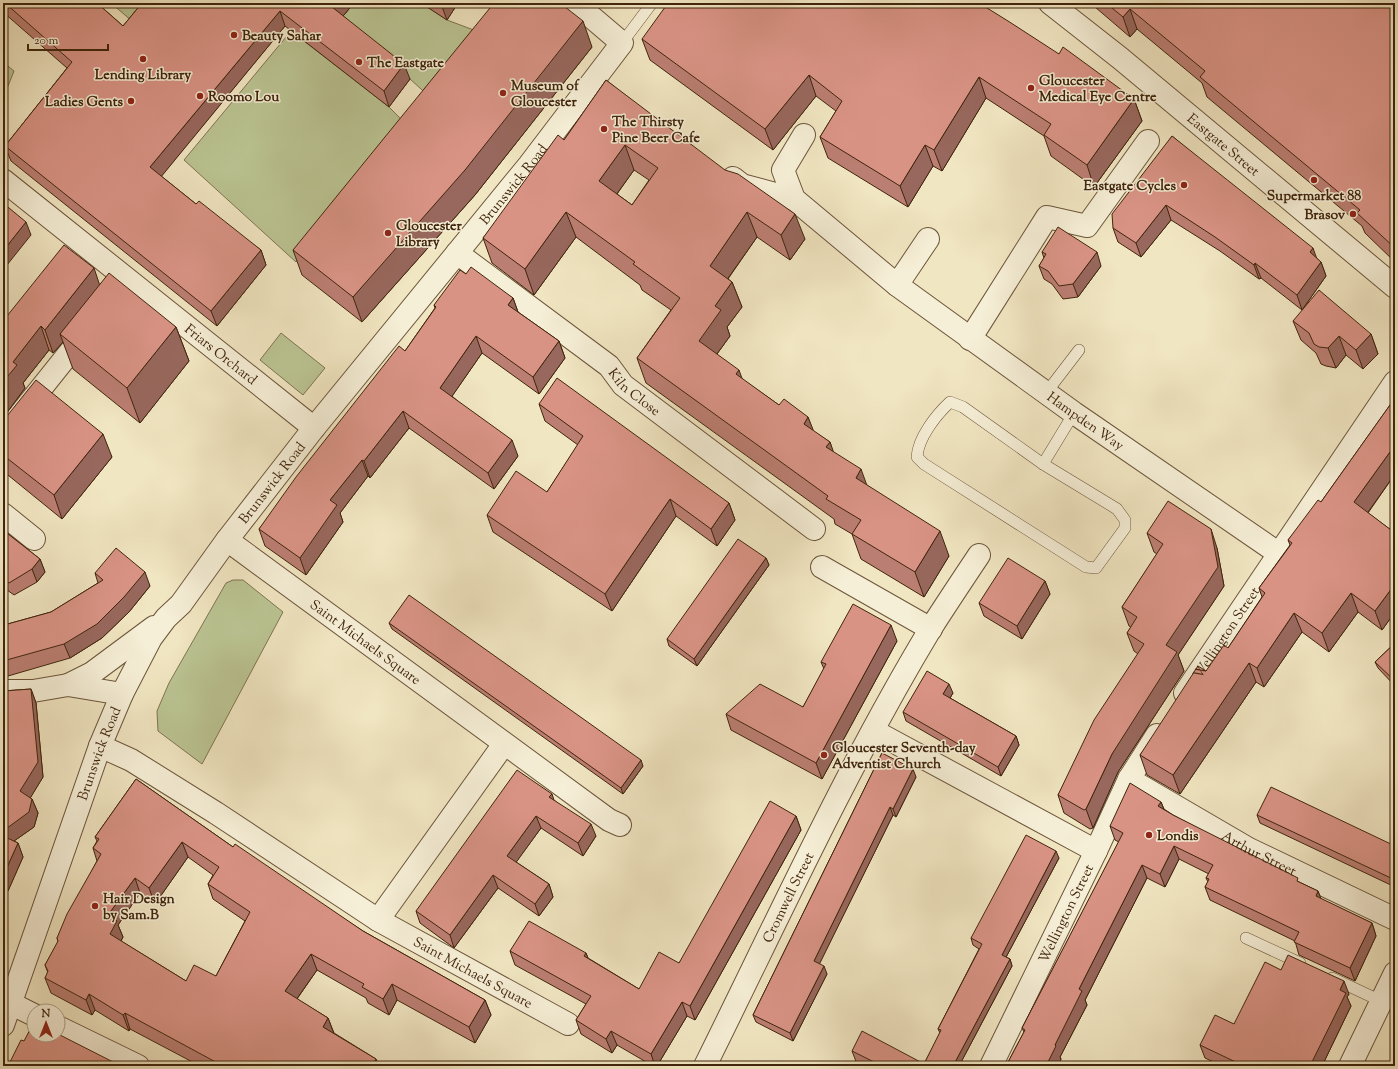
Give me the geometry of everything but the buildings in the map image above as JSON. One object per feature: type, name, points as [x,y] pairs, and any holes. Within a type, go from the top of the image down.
[{"type":"street","points":[[575,3],[622,43]]},
{"type":"street","name":"Eastgate Street","points":[[1050,3],[1120,58],[1395,287]]},
{"type":"street","name":"Brunswick Road","points":[[3,1025],[12,1004],[100,746],[122,694],[151,638],[166,618],[180,604],[227,540],[314,428],[529,165],[606,82],[622,43]]},
{"type":"street","name":"Hampden Way","points":[[804,135],[782,170],[794,199],[897,285],[970,339],[1074,413],[1278,553]]},
{"type":"street","points":[[970,339],[1047,217],[1086,226],[1148,141]]},
{"type":"street","points":[[717,166],[742,185],[794,199]]},
{"type":"street","name":"Friars Orchard","points":[[3,180],[123,286],[314,428]]},
{"type":"street","points":[[897,285],[928,239]]},
{"type":"street","name":"Kiln Close","points":[[457,253],[609,366],[623,385],[814,529]]},
{"type":"street","points":[[3,436],[98,317]]},
{"type":"street","name":"Wellington Street","points":[[991,1066],[1096,851],[1129,779],[1171,713],[1278,553],[1395,382]]},
{"type":"street","points":[[3,514],[34,539]]},
{"type":"street","name":"Saint Michaels Square","points":[[227,540],[504,744],[609,820],[620,825]]},
{"type":"street","name":"Cromwell Street","points":[[705,1066],[830,813],[931,629],[979,554]]},
{"type":"street","points":[[822,567],[931,629]]},
{"type":"street","points":[[68,685],[92,673],[166,618]]},
{"type":"street","points":[[3,691],[33,690],[68,685],[122,694]]},
{"type":"street","points":[[874,731],[1096,851]]},
{"type":"street","points":[[378,920],[504,744]]},
{"type":"street","name":"Saint Michaels Square","points":[[100,746],[131,760],[216,813],[378,920],[568,1024]]},
{"type":"street","name":"Arthur Street","points":[[1129,779],[1249,849],[1395,919]]},
{"type":"street","points":[[1350,1066],[1395,973]]},
{"type":"street","points":[[12,1004],[26,1011]]},
{"type":"street","points":[[66,1031],[138,1066]]},
{"type":"lane","name":"Brunswick Road","points":[[622,43],[652,3]]},
{"type":"lane","points":[[1046,393],[1079,350]]},
{"type":"lane","points":[[950,402],[962,407],[1043,464],[1118,510],[1126,520],[1125,528],[1096,568],[1086,567],[924,464],[917,457],[917,447],[941,410],[950,402]]},
{"type":"lane","points":[[1043,464],[1074,413]]},
{"type":"lane","points":[[1246,938],[1310,968]]},
{"type":"lane","points":[[1324,974],[1381,1000]]},
{"type":"green space","points":[[111,3],[160,3],[140,28]]},
{"type":"green space","points":[[354,3],[421,3],[447,20],[479,32],[432,99],[410,79],[338,22]]},
{"type":"green space","points":[[291,31],[389,107],[411,129],[296,262],[184,160]]},
{"type":"green space","points":[[3,62],[14,71],[4,96],[3,96]]},
{"type":"green space","points":[[281,333],[325,368],[303,395],[260,360]]},
{"type":"green space","points":[[233,580],[243,580],[283,612],[202,764],[158,731],[157,711],[169,683],[226,583]]},
{"type":"place","name":"Beauty Sahar","points":[[234,35]]},
{"type":"place","name":"Lending Library","points":[[143,59]]},
{"type":"place","name":"The Eastgate","points":[[359,62]]},
{"type":"place","name":"Gloucester Medical Eye Centre","points":[[1031,88]]},
{"type":"place","name":"Museum of Gloucester","points":[[503,93]]},
{"type":"place","name":"Roomo Lou","points":[[200,96]]},
{"type":"place","name":"Ladies Gents","points":[[131,101]]},
{"type":"place","name":"The Thirsty Pine Beer Cafe","points":[[604,129]]},
{"type":"place","name":"Supermarket 88","points":[[1314,180]]},
{"type":"place","name":"Eastgate Cycles","points":[[1184,185]]},
{"type":"place","name":"Brasov","points":[[1353,214]]},
{"type":"place","name":"Gloucester Library","points":[[388,233]]},
{"type":"place","name":"Gloucester Seventh-day Adventist Church","points":[[824,755]]},
{"type":"place","name":"Londis","points":[[1149,835]]},
{"type":"place","name":"Hair Design by Sam.B","points":[[95,906]]}]
